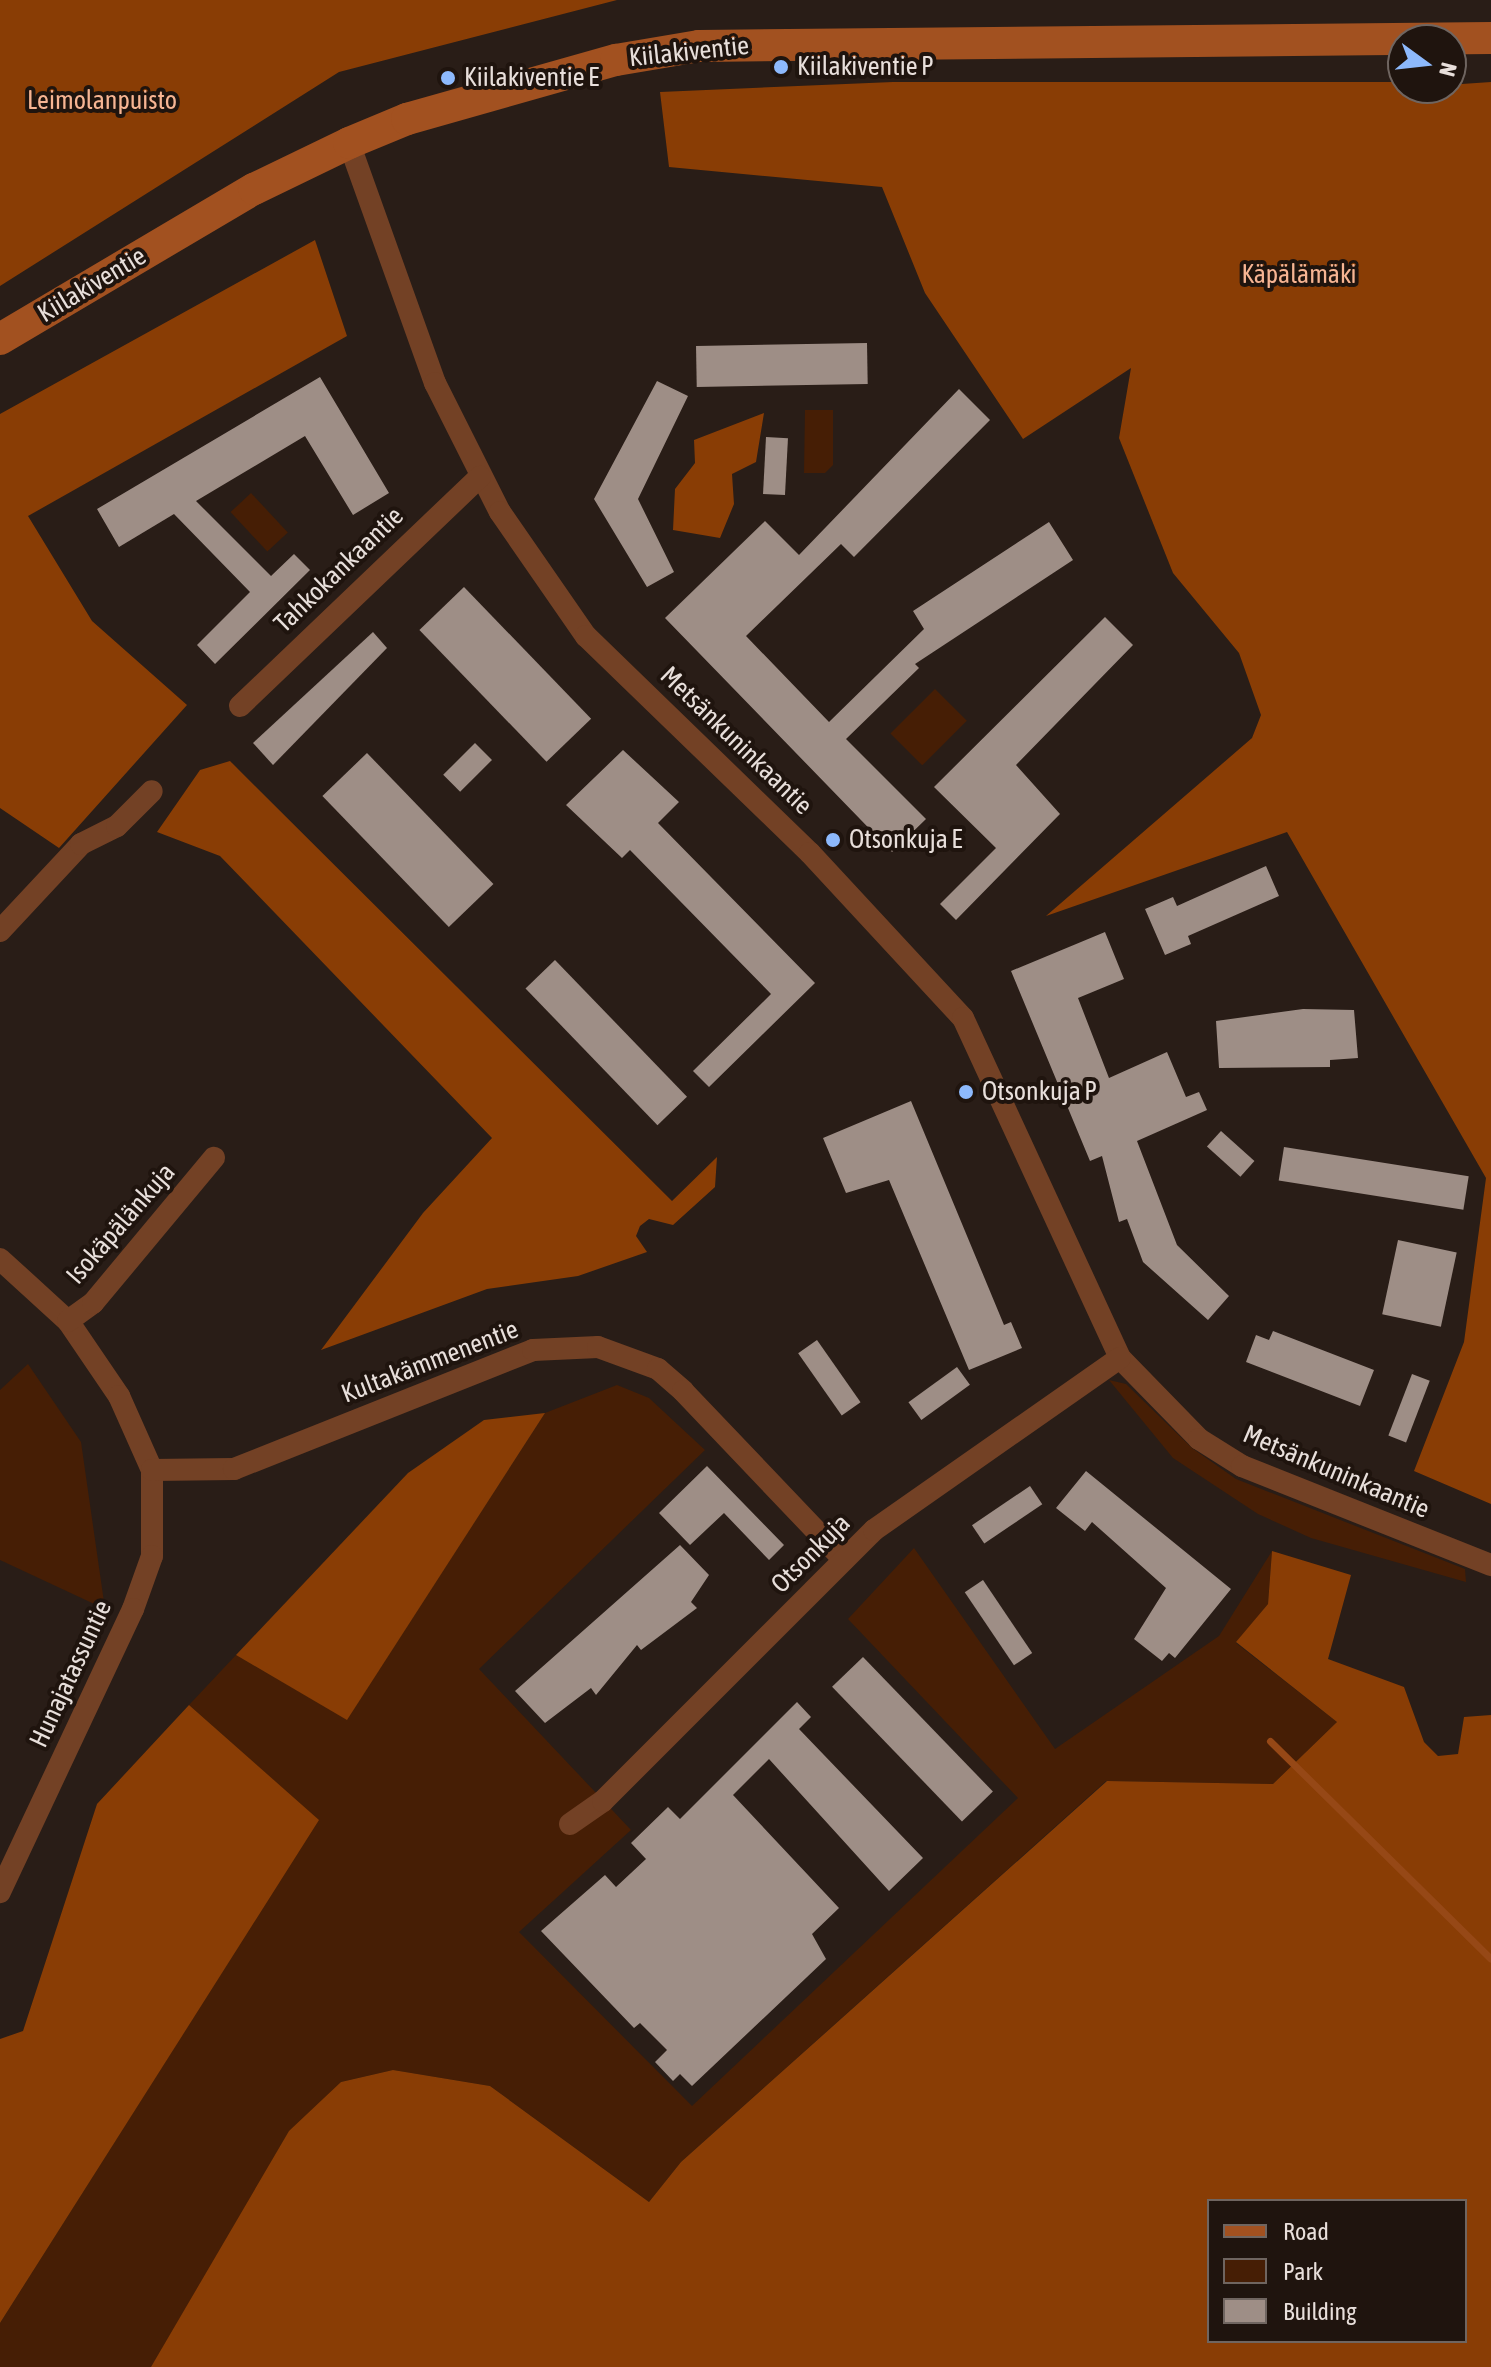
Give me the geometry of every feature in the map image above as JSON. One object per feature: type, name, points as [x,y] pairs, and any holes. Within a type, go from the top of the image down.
[{"type":"street","name":"Kiilakiventie","points":[[0,339],[254,189],[349,143],[407,119],[616,60],[699,46],[1491,38]]},
{"type":"street","name":"Metsänkuninkaantie","points":[[349,143],[435,383],[480,477],[586,636],[810,853],[963,1018],[1120,1358],[1199,1439],[1242,1466],[1491,1565]]},
{"type":"street","name":"Tahkokankaantie","points":[[240,706],[480,477]]},
{"type":"street","points":[[0,931],[81,844],[117,826],[152,791]]},
{"type":"street","name":"Isokäpälänkuja","points":[[68,1321],[93,1303],[214,1158]]},
{"type":"street","points":[[0,1259],[68,1321],[119,1396],[152,1470]]},
{"type":"street","name":"Kultakämmenentie","points":[[152,1470],[234,1469],[533,1350],[598,1347],[658,1369],[683,1391],[844,1560]]},
{"type":"street","name":"Otsonkuja","points":[[570,1824],[603,1801],[844,1560],[918,1494],[1120,1358]]},
{"type":"street","name":"Hunajatassuntie","points":[[0,1892],[133,1609],[152,1556],[152,1470]]},
{"type":"green space","name":"Leimolanpuisto","points":[[0,0],[617,0],[339,72],[0,286]]},
{"type":"green space","name":"Käpälämäki","points":[[893,82],[1387,82],[1387,104],[1467,104],[1467,84],[1491,82],[1491,1504],[1414,1471],[1464,1342],[1486,1178],[1287,832],[1046,916],[1252,738],[1261,715],[1239,653],[1173,573],[1119,438],[1131,368],[1023,439],[925,293],[882,187],[669,167],[660,92]]},
{"type":"green space","points":[[315,240],[347,336],[28,516],[92,621],[187,705],[59,848],[0,808],[0,414]]},
{"type":"green space","points":[[805,410],[833,410],[833,465],[825,473],[804,473]]},
{"type":"green space","points":[[764,413],[756,462],[732,474],[734,504],[720,538],[673,530],[675,489],[695,463],[694,440]]},
{"type":"green space","points":[[251,493],[288,532],[267,552],[231,512]]},
{"type":"green space","points":[[935,689],[967,721],[922,765],[890,734]]},
{"type":"green space","points":[[230,761],[672,1201],[717,1157],[715,1187],[673,1225],[649,1219],[640,1226],[636,1236],[647,1252],[578,1276],[487,1289],[321,1350],[423,1213],[492,1138],[220,856],[157,832],[200,770]]},
{"type":"green space","points":[[28,1364],[81,1442],[105,1609],[0,1560],[0,1390]]},
{"type":"green space","points":[[1109,1380],[1126,1384],[1192,1448],[1236,1479],[1465,1569],[1466,1582],[1311,1538],[1258,1514],[1173,1458]]},
{"type":"green space","points":[[617,1385],[649,1398],[705,1450],[479,1669],[631,1830],[519,1932],[692,2106],[1018,1798],[848,1619],[914,1548],[1055,1749],[1219,1636],[1272,1551],[1268,1604],[1236,1643],[1337,1722],[1273,1784],[1106,1781],[681,2162],[649,2202],[490,2086],[393,2070],[341,2082],[151,2367],[0,2367],[0,2323],[318,1820],[189,1705],[236,1655],[347,1719],[545,1413]]},
{"type":"green space","points":[[545,1413],[347,1720],[236,1655],[408,1473],[484,1420]]},
{"type":"green space","points":[[1272,1551],[1351,1575],[1328,1659],[1404,1687],[1424,1742],[1438,1756],[1458,1754],[1464,1717],[1491,1715],[1491,2367],[151,2367],[289,2131],[341,2082],[393,2070],[490,2086],[649,2202],[681,2162],[1107,1781],[1273,1784],[1337,1722],[1236,1642],[1268,1604]]},
{"type":"green space","points":[[189,1705],[319,1820],[0,2323],[0,2039],[23,2031],[97,1804]]},
{"type":"building","points":[[867,343],[868,384],[697,387],[696,346]]},
{"type":"building","points":[[320,377],[389,493],[353,515],[305,436],[196,501],[271,576],[294,554],[310,570],[215,664],[197,645],[250,592],[174,514],[119,547],[97,509]]},
{"type":"building","points":[[657,381],[688,396],[638,499],[674,572],[647,587],[594,499]]},
{"type":"building","points":[[959,389],[990,420],[854,557],[841,544],[746,636],[829,722],[924,629],[913,611],[1049,522],[1073,560],[915,664],[919,668],[846,739],[926,819],[892,852],[665,618],[765,521],[799,555]]},
{"type":"building","points":[[766,437],[788,438],[785,495],[763,494]]},
{"type":"building","points":[[464,587],[591,719],[547,762],[419,630]]},
{"type":"building","points":[[1105,617],[1133,645],[1016,765],[1060,814],[956,920],[940,904],[996,848],[934,787]]},
{"type":"building","points":[[373,632],[387,648],[273,765],[253,743]]},
{"type":"building","points":[[475,743],[492,760],[460,792],[443,775]]},
{"type":"building","points":[[623,750],[679,802],[658,823],[815,983],[709,1087],[693,1071],[771,994],[630,850],[622,858],[566,805]]},
{"type":"building","points":[[367,753],[493,884],[449,927],[322,796]]},
{"type":"building","points":[[1266,866],[1279,896],[1188,936],[1191,944],[1165,955],[1145,909],[1173,897],[1177,906]]},
{"type":"building","points":[[1105,932],[1124,979],[1078,998],[1109,1078],[1167,1052],[1186,1097],[1199,1092],[1207,1110],[1137,1141],[1177,1245],[1229,1296],[1208,1320],[1143,1262],[1127,1219],[1119,1222],[1102,1156],[1090,1161],[1011,971]]},
{"type":"building","points":[[555,960],[687,1097],[657,1125],[526,988]]},
{"type":"building","points":[[1303,1009],[1354,1010],[1358,1058],[1330,1060],[1330,1067],[1219,1068],[1216,1021]]},
{"type":"building","points":[[911,1101],[1004,1325],[1011,1322],[1022,1348],[969,1370],[889,1180],[846,1193],[823,1138]]},
{"type":"building","points":[[1221,1131],[1254,1161],[1240,1177],[1207,1147]]},
{"type":"building","points":[[1284,1147],[1469,1176],[1463,1210],[1279,1181]]},
{"type":"building","points":[[1398,1240],[1457,1252],[1441,1327],[1382,1314]]},
{"type":"building","points":[[1273,1331],[1374,1370],[1360,1406],[1246,1362],[1256,1335],[1269,1340]]},
{"type":"building","points":[[817,1340],[861,1402],[842,1415],[798,1353]]},
{"type":"building","points":[[957,1367],[970,1385],[921,1420],[908,1402]]},
{"type":"building","points":[[1412,1374],[1430,1381],[1406,1442],[1388,1436]]},
{"type":"building","points":[[707,1466],[784,1545],[769,1560],[724,1513],[690,1545],[659,1513]]},
{"type":"building","points":[[1086,1471],[1231,1589],[1175,1658],[1169,1653],[1162,1661],[1134,1639],[1166,1588],[1092,1522],[1085,1531],[1056,1508]]},
{"type":"building","points":[[1030,1486],[1042,1504],[984,1543],[972,1525]]},
{"type":"building","points":[[680,1545],[709,1575],[691,1602],[697,1608],[641,1650],[637,1645],[596,1695],[591,1688],[545,1723],[515,1691]]},
{"type":"building","points":[[983,1580],[1032,1653],[1014,1665],[965,1592]]},
{"type":"building","points":[[863,1657],[993,1792],[962,1821],[832,1687]]},
{"type":"building","points":[[797,1702],[811,1717],[799,1729],[923,1858],[889,1891],[769,1759],[733,1795],[839,1908],[812,1934],[826,1959],[692,2086],[680,2074],[673,2081],[655,2062],[667,2050],[640,2023],[634,2028],[541,1931],[605,1875],[616,1887],[646,1859],[631,1843],[668,1807],[680,1819]]},
{"type":"waterway","points":[[1270,1741],[1491,1959]]},
{"type":"place","name":"Kiilakiventie P","points":[[781,67]]},
{"type":"place","name":"Kiilakiventie E","points":[[448,78]]},
{"type":"place","name":"Otsonkuja E","points":[[833,840]]},
{"type":"place","name":"Otsonkuja P","points":[[966,1092]]}]
